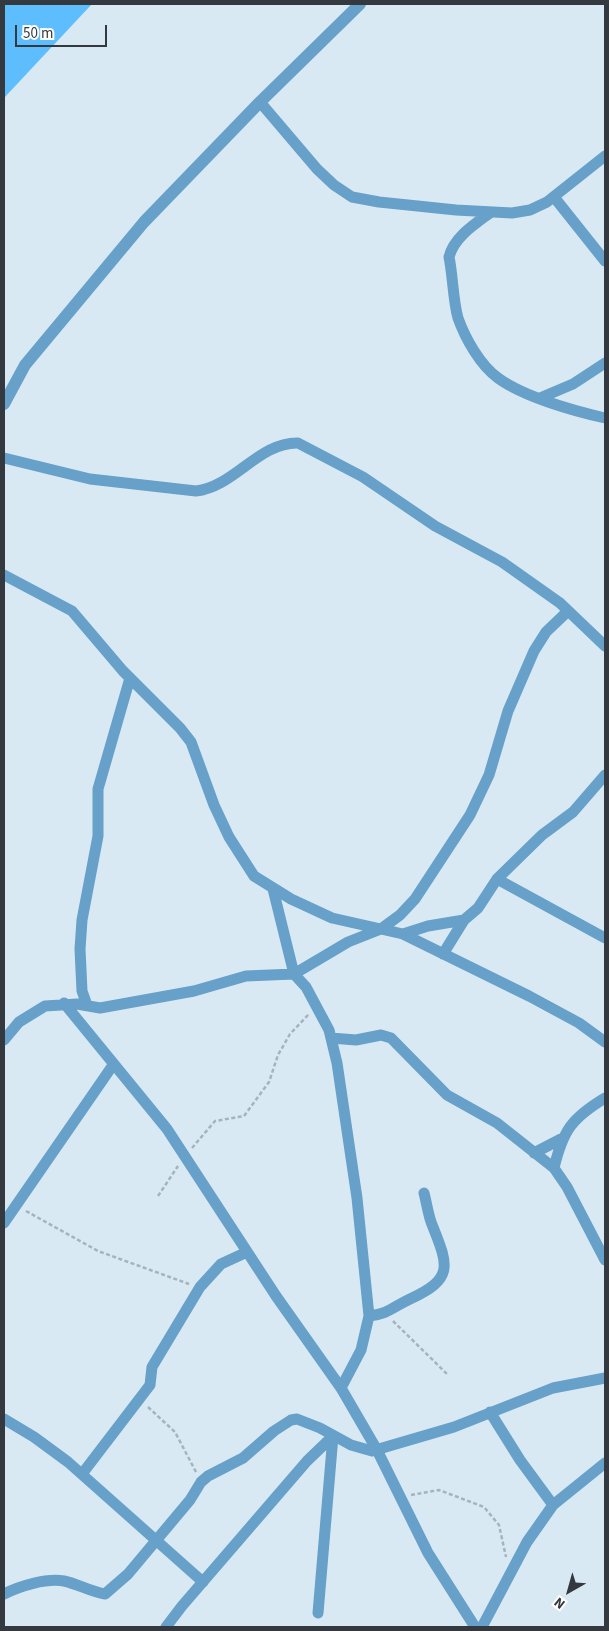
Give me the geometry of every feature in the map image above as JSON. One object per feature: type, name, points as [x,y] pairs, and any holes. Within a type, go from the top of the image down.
[{"type":"street","points":[[4,404],[25,365],[144,222],[260,102],[360,4]]},
{"type":"street","points":[[260,102],[317,169],[334,185],[352,197],[456,210],[512,213],[530,210],[554,197],[605,156]]},
{"type":"street","points":[[554,197],[605,261]]},
{"type":"street","points":[[491,212],[465,233],[451,248],[449,257],[458,316],[478,356],[498,378],[540,398],[603,419]]},
{"type":"street","points":[[540,398],[574,384],[605,363]]},
{"type":"street","points":[[4,458],[90,479],[196,491],[206,490],[219,484],[256,459],[286,442],[298,442],[363,478],[435,526],[477,546],[568,611],[605,646]]},
{"type":"street","points":[[4,575],[72,610],[130,678],[191,742],[214,805],[237,851],[254,876],[273,889],[332,918],[403,934],[530,996],[579,1023],[605,1042]]},
{"type":"street","points":[[4,1040],[19,1022],[44,1006],[64,1004],[87,1005],[100,1008],[167,997],[246,976],[294,974],[348,942],[381,929],[400,915],[416,899],[470,815],[489,775],[508,711],[534,651],[546,632],[568,611]]},
{"type":"street","points":[[87,1005],[82,991],[80,949],[82,920],[96,851],[98,789],[130,678]]},
{"type":"street","points":[[443,954],[464,920],[478,908],[497,879],[542,834],[573,812],[605,775]]},
{"type":"street","points":[[497,879],[605,938]]},
{"type":"street","points":[[273,889],[294,974],[322,1014],[331,1038],[337,1063],[357,1198],[368,1316],[361,1350],[342,1388]]},
{"type":"street","points":[[403,934],[428,926],[464,920]]},
{"type":"street","points":[[64,1004],[167,1129],[301,1332],[342,1388],[377,1450],[428,1553],[475,1627]]},
{"type":"street","points":[[331,1038],[356,1040],[381,1035],[391,1038],[447,1095],[497,1123],[554,1168],[567,1188],[605,1260]]},
{"type":"street","points":[[4,1223],[113,1065]]},
{"type":"street","points":[[554,1168],[561,1139],[570,1125],[605,1098]]},
{"type":"street","points":[[534,1154],[561,1139]]},
{"type":"street","points":[[368,1316],[385,1314],[399,1304],[427,1291],[441,1279],[446,1265],[442,1245],[432,1225],[424,1193]]},
{"type":"street","points":[[82,1474],[150,1385],[152,1367],[200,1288],[221,1264],[247,1252]]},
{"type":"street","points":[[4,1594],[14,1589],[39,1583],[62,1581],[105,1594],[128,1574],[190,1500],[201,1482],[218,1470],[243,1458],[274,1430],[290,1420],[297,1419],[351,1445],[372,1451],[454,1427],[553,1388],[605,1378]]},
{"type":"street","points":[[490,1412],[520,1460],[552,1505]]},
{"type":"street","points":[[4,1419],[34,1437],[82,1474],[203,1582]]},
{"type":"street","points":[[166,1627],[307,1461],[332,1436]]},
{"type":"street","points":[[318,1613],[332,1436]]},
{"type":"street","points":[[482,1627],[527,1542],[552,1505],[605,1463]]},
{"type":"path","points":[[158,1196],[184,1157],[215,1121],[244,1116],[252,1108],[269,1082],[278,1055],[290,1034],[309,1014],[312,998]]},
{"type":"path","points":[[16,1206],[98,1251],[200,1288]]},
{"type":"path","points":[[385,1314],[409,1335],[447,1374]]},
{"type":"path","points":[[139,1400],[175,1432],[201,1482]]},
{"type":"path","points":[[400,1496],[439,1490],[484,1507],[499,1524],[510,1574]]},
{"type":"water","points":[[4,4],[92,4],[4,98]]}]
